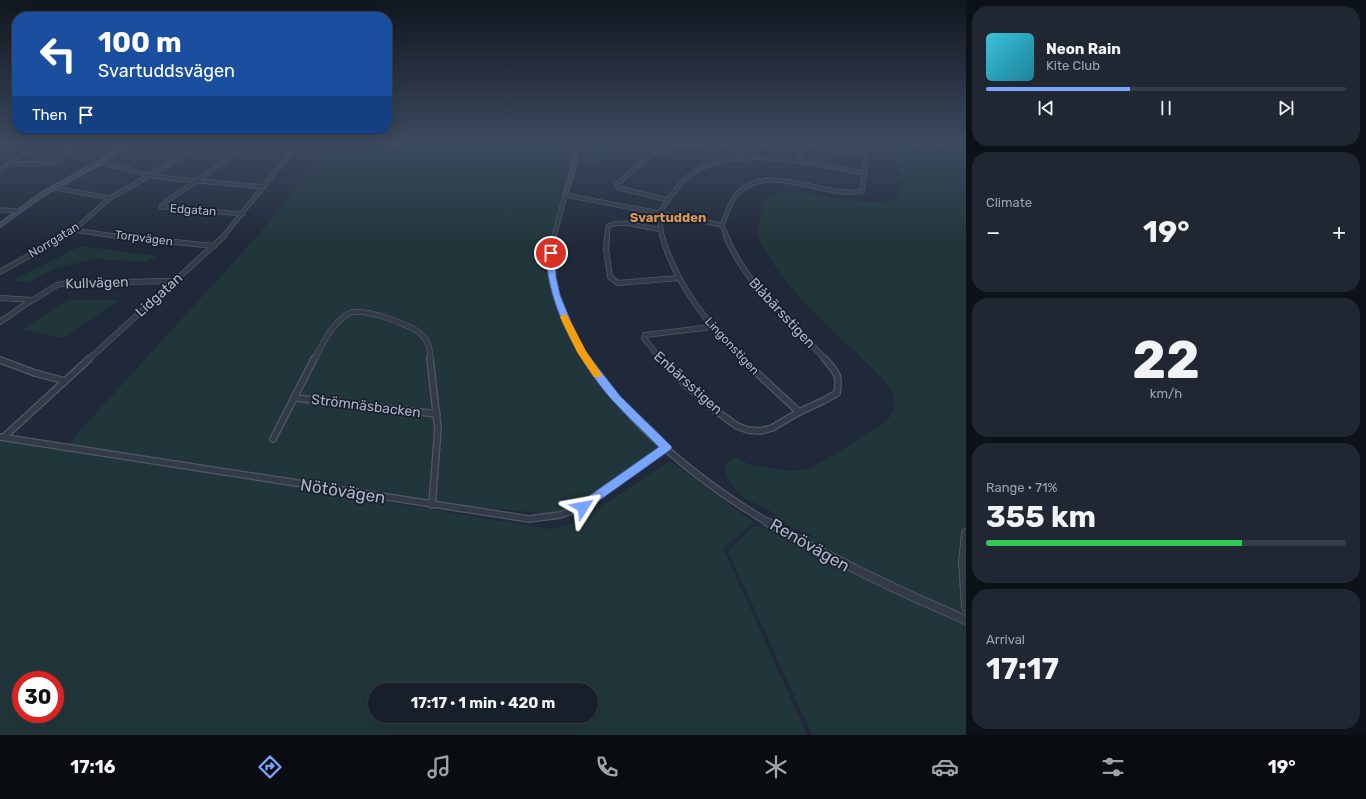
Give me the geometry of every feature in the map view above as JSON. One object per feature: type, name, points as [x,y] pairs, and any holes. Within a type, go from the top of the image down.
[{"type":"street","points":[[0,225],[18,211],[76,176]]},
{"type":"street","name":"Norrgatan","points":[[0,272],[74,230],[110,198],[147,176]]},
{"type":"street","points":[[151,176],[264,187]]},
{"type":"street","name":"Edgatan","points":[[202,176],[164,203],[161,207],[243,214]]},
{"type":"street","name":"Lidgatan","points":[[2,437],[214,246],[243,214],[272,176]]},
{"type":"street","points":[[570,176],[565,195],[722,225],[727,211],[739,192],[756,183],[784,182],[848,192],[858,192],[862,191],[864,176]]},
{"type":"street","points":[[626,176],[617,184],[619,188],[668,200]]},
{"type":"street","points":[[659,212],[684,181],[690,176]]},
{"type":"street","points":[[55,188],[110,198]]},
{"type":"street","name":"Renövägen","points":[[565,195],[553,241],[551,264],[556,295],[563,315],[582,352],[599,377],[639,422],[666,447],[715,486],[744,506],[810,546],[856,571],[966,620]]},
{"type":"street","points":[[0,210],[18,211]]},
{"type":"street","name":"Lingonstigen","points":[[659,212],[661,230],[679,278],[712,327],[758,374],[799,412]]},
{"type":"street","points":[[661,230],[622,222],[608,226],[606,249],[610,277],[618,282],[626,283],[679,278]]},
{"type":"street","name":"Blåbärsstigen","points":[[722,225],[733,252],[750,279],[769,303],[818,351],[837,373],[839,381],[837,393],[799,412]]},
{"type":"street","name":"Torpvägen","points":[[74,230],[98,232],[128,238],[214,246]]},
{"type":"street","name":"Kullvägen","points":[[0,322],[57,285],[67,282],[174,281]]},
{"type":"street","points":[[0,298],[32,300]]},
{"type":"street","name":"Strömnäsbacken","points":[[273,439],[296,398],[318,352],[343,316],[362,311],[414,328],[425,338],[431,355],[438,429],[432,505]]},
{"type":"street","name":"Enbärsstigen","points":[[712,327],[651,334],[645,335],[644,338],[657,358],[700,397],[737,426],[745,430],[765,430],[779,425],[799,412]]},
{"type":"street","points":[[0,360],[35,373],[65,381]]},
{"type":"street","name":"Strömnäsbacken","points":[[296,398],[437,414]]},
{"type":"street","name":"Nötövägen","points":[[2,437],[521,519],[553,518],[583,507],[666,447]]},
{"type":"street","points":[[966,534],[963,562],[966,607]]},
{"type":"green space","points":[[305,176],[569,176],[554,233],[553,285],[572,334],[613,392],[669,447],[582,504],[567,511],[551,514],[433,503],[325,484],[67,445],[261,232]]},
{"type":"green space","points":[[903,176],[966,176],[966,735],[812,735],[728,551],[754,526],[818,538],[789,526],[770,511],[748,500],[731,484],[726,471],[726,466],[729,461],[735,457],[750,465],[790,471],[808,469],[827,459],[886,422],[895,409],[893,393],[888,384],[801,299],[778,271],[758,237],[759,224],[764,201],[774,194],[791,192],[859,201],[879,202],[895,198],[903,187]]},
{"type":"green space","points":[[80,246],[157,256],[146,262],[95,259],[57,268],[27,283],[13,280]]},
{"type":"green space","points":[[68,300],[119,300],[63,338],[21,330]]},
{"type":"green space","points":[[0,436],[73,450],[550,529],[576,523],[670,461],[754,522],[723,548],[807,735],[0,735]]},
{"type":"slow traffic","points":[[564,317],[582,352],[597,375]]},
{"type":"district","name":"Svartudden","points":[[668,217]]},
{"type":"route","points":[[551,253],[552,277],[556,295],[566,322],[582,352],[616,398],[666,447],[583,507]]}]
